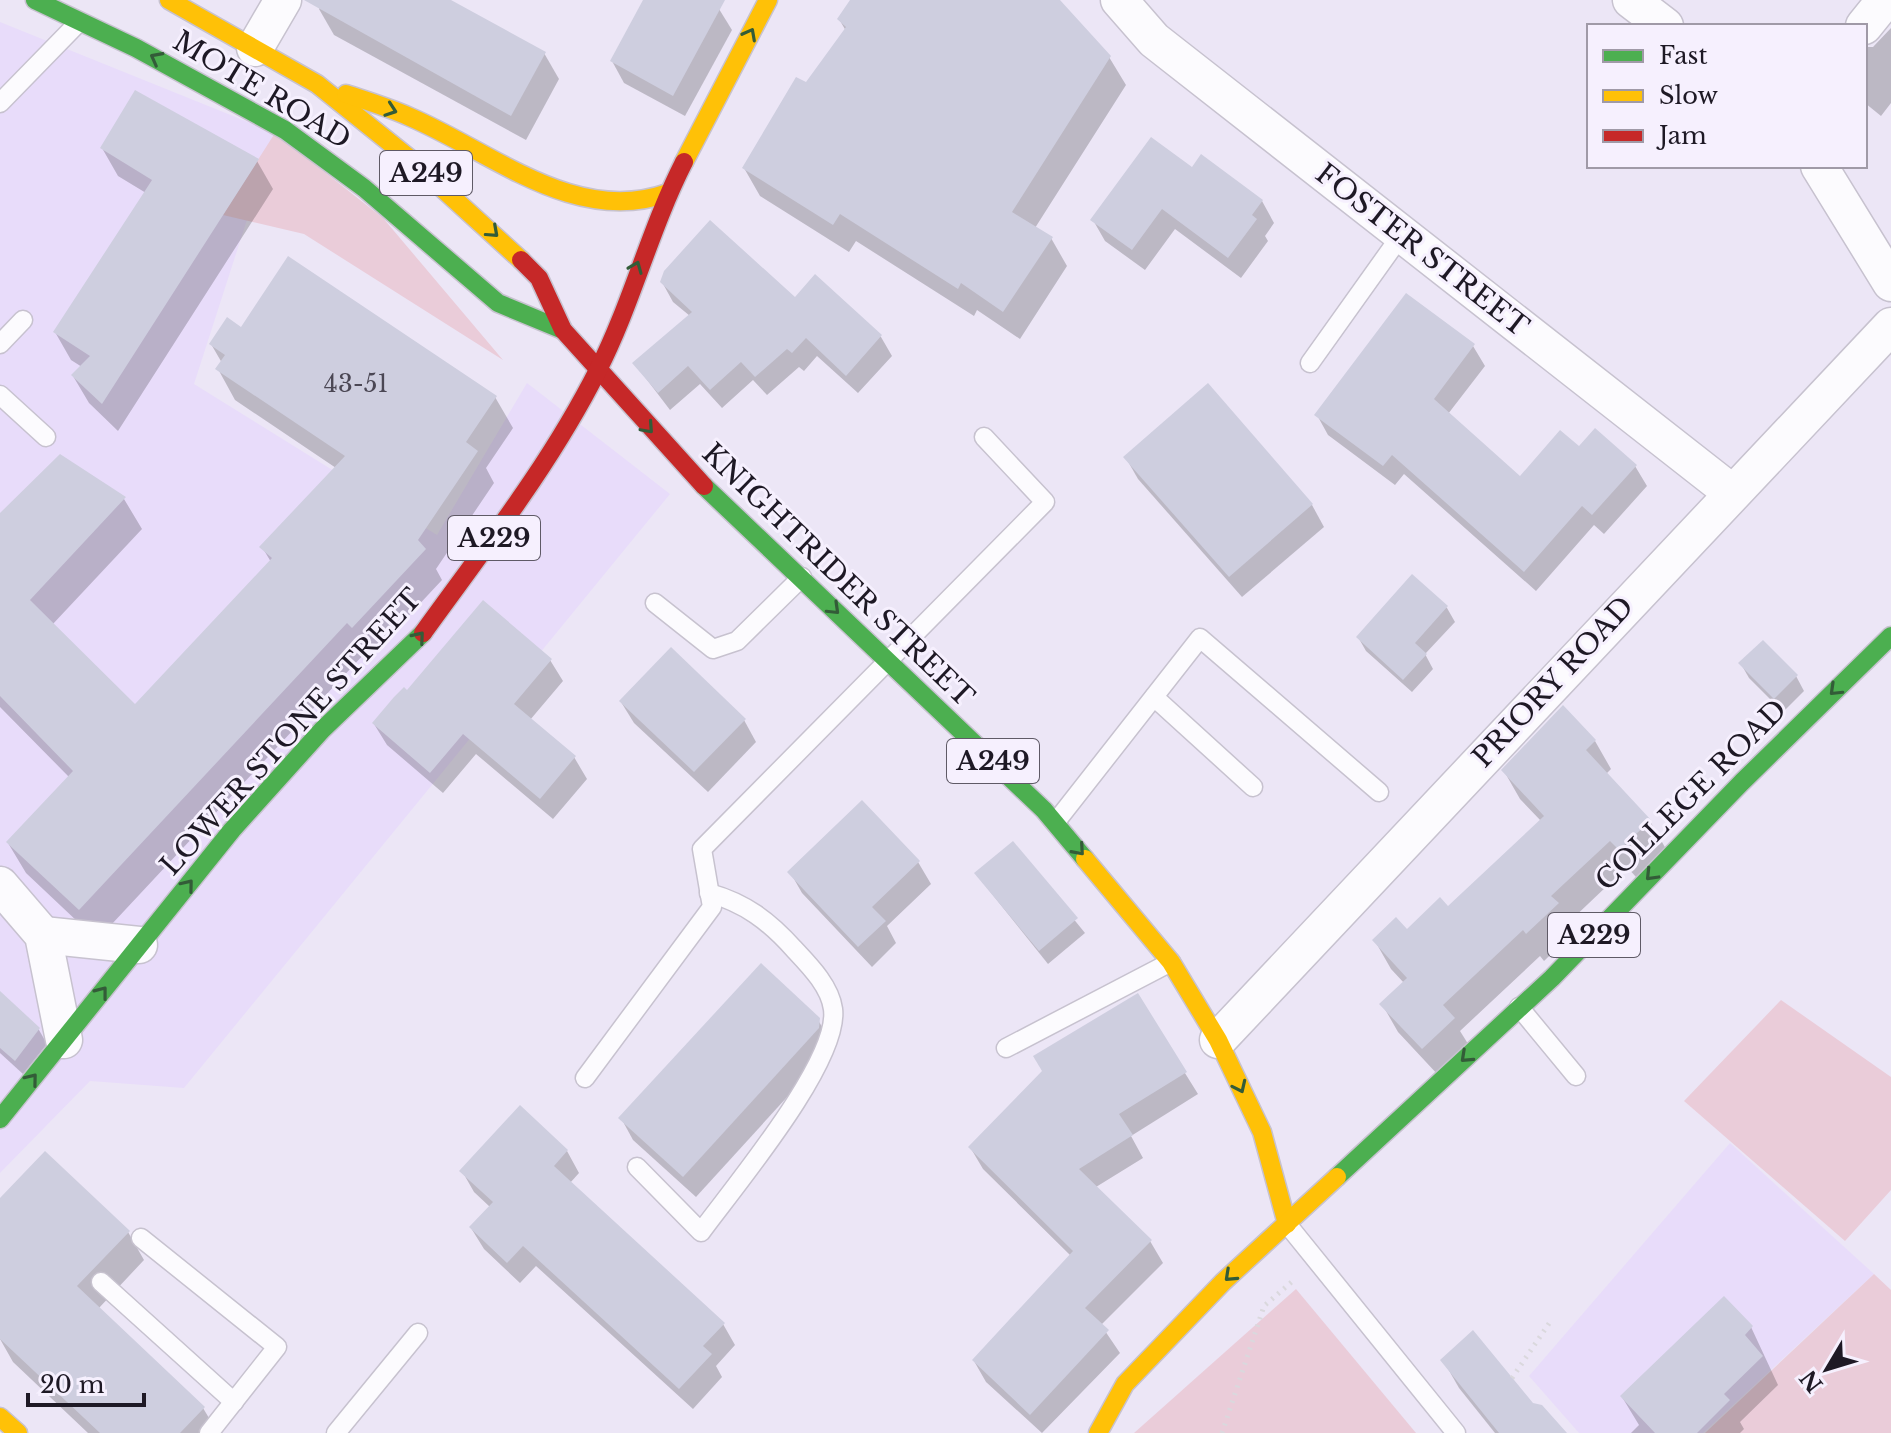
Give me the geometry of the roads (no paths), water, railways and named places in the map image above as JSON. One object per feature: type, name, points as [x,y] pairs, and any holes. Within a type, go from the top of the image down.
[{"type":"highway","name":"MOTE ROAD","points":[[35,0],[239,102],[285,130],[364,188],[498,303],[563,330]]},
{"type":"highway","name":"MOTE ROAD","points":[[169,0],[317,84],[409,158],[539,278],[563,330],[600,367]]},
{"type":"highway","name":"A229","points":[[600,367],[668,193],[768,0]]},
{"type":"highway","name":"A249","points":[[317,84],[409,116],[565,194],[591,203],[643,203],[668,193]]},
{"type":"highway","name":"KNIGHTRIDER STREET","points":[[600,367],[680,463],[1055,823],[1171,962],[1218,1040],[1262,1132],[1287,1224]]},
{"type":"highway","name":"LOWER STONE STREET","points":[[0,1119],[232,830],[322,730],[416,642],[567,433],[600,367]]},
{"type":"highway","name":"COLLEGE ROAD","points":[[1287,1224],[1519,1007],[1883,656]]},
{"type":"highway","name":"A229","points":[[1098,1433],[1125,1384],[1223,1282],[1287,1224]]},
{"type":"highway","points":[[0,1417],[18,1433]]},
{"type":"street","points":[[255,48],[283,0]]},
{"type":"street","name":"FOSTER STREET","points":[[1119,0],[1154,40],[1731,492]]},
{"type":"street","points":[[1631,0],[1662,24]]},
{"type":"street","points":[[1866,24],[1885,0]]},
{"type":"street","points":[[1820,168],[1891,283]]},
{"type":"street","name":"PRIORY ROAD","points":[[1218,1040],[1731,492],[1891,326]]},
{"type":"street","points":[[0,885],[43,935],[64,1040]]},
{"type":"street","points":[[43,935],[139,945]]},
{"type":"lane","points":[[0,103],[79,21]]},
{"type":"lane","points":[[1310,363],[1402,234]]},
{"type":"lane","points":[[0,344],[23,320]]},
{"type":"lane","points":[[0,395],[46,437]]},
{"type":"lane","points":[[585,1078],[712,907],[702,849],[1045,502],[984,437]]},
{"type":"lane","points":[[655,603],[713,649],[737,641],[802,577]]},
{"type":"lane","points":[[1055,823],[1200,638],[1379,792]]},
{"type":"lane","points":[[1154,697],[1253,787]]},
{"type":"lane","points":[[637,1167],[701,1232],[797,1099],[831,1038],[833,1008],[818,975],[781,934],[739,901],[709,893]]},
{"type":"lane","points":[[1006,1048],[1171,962]]},
{"type":"lane","points":[[1519,1007],[1576,1076]]},
{"type":"lane","points":[[1287,1224],[1456,1433]]},
{"type":"lane","points":[[141,1238],[277,1347],[209,1433]]},
{"type":"lane","points":[[101,1282],[234,1402]]},
{"type":"lane","points":[[336,1433],[418,1333]]}]
